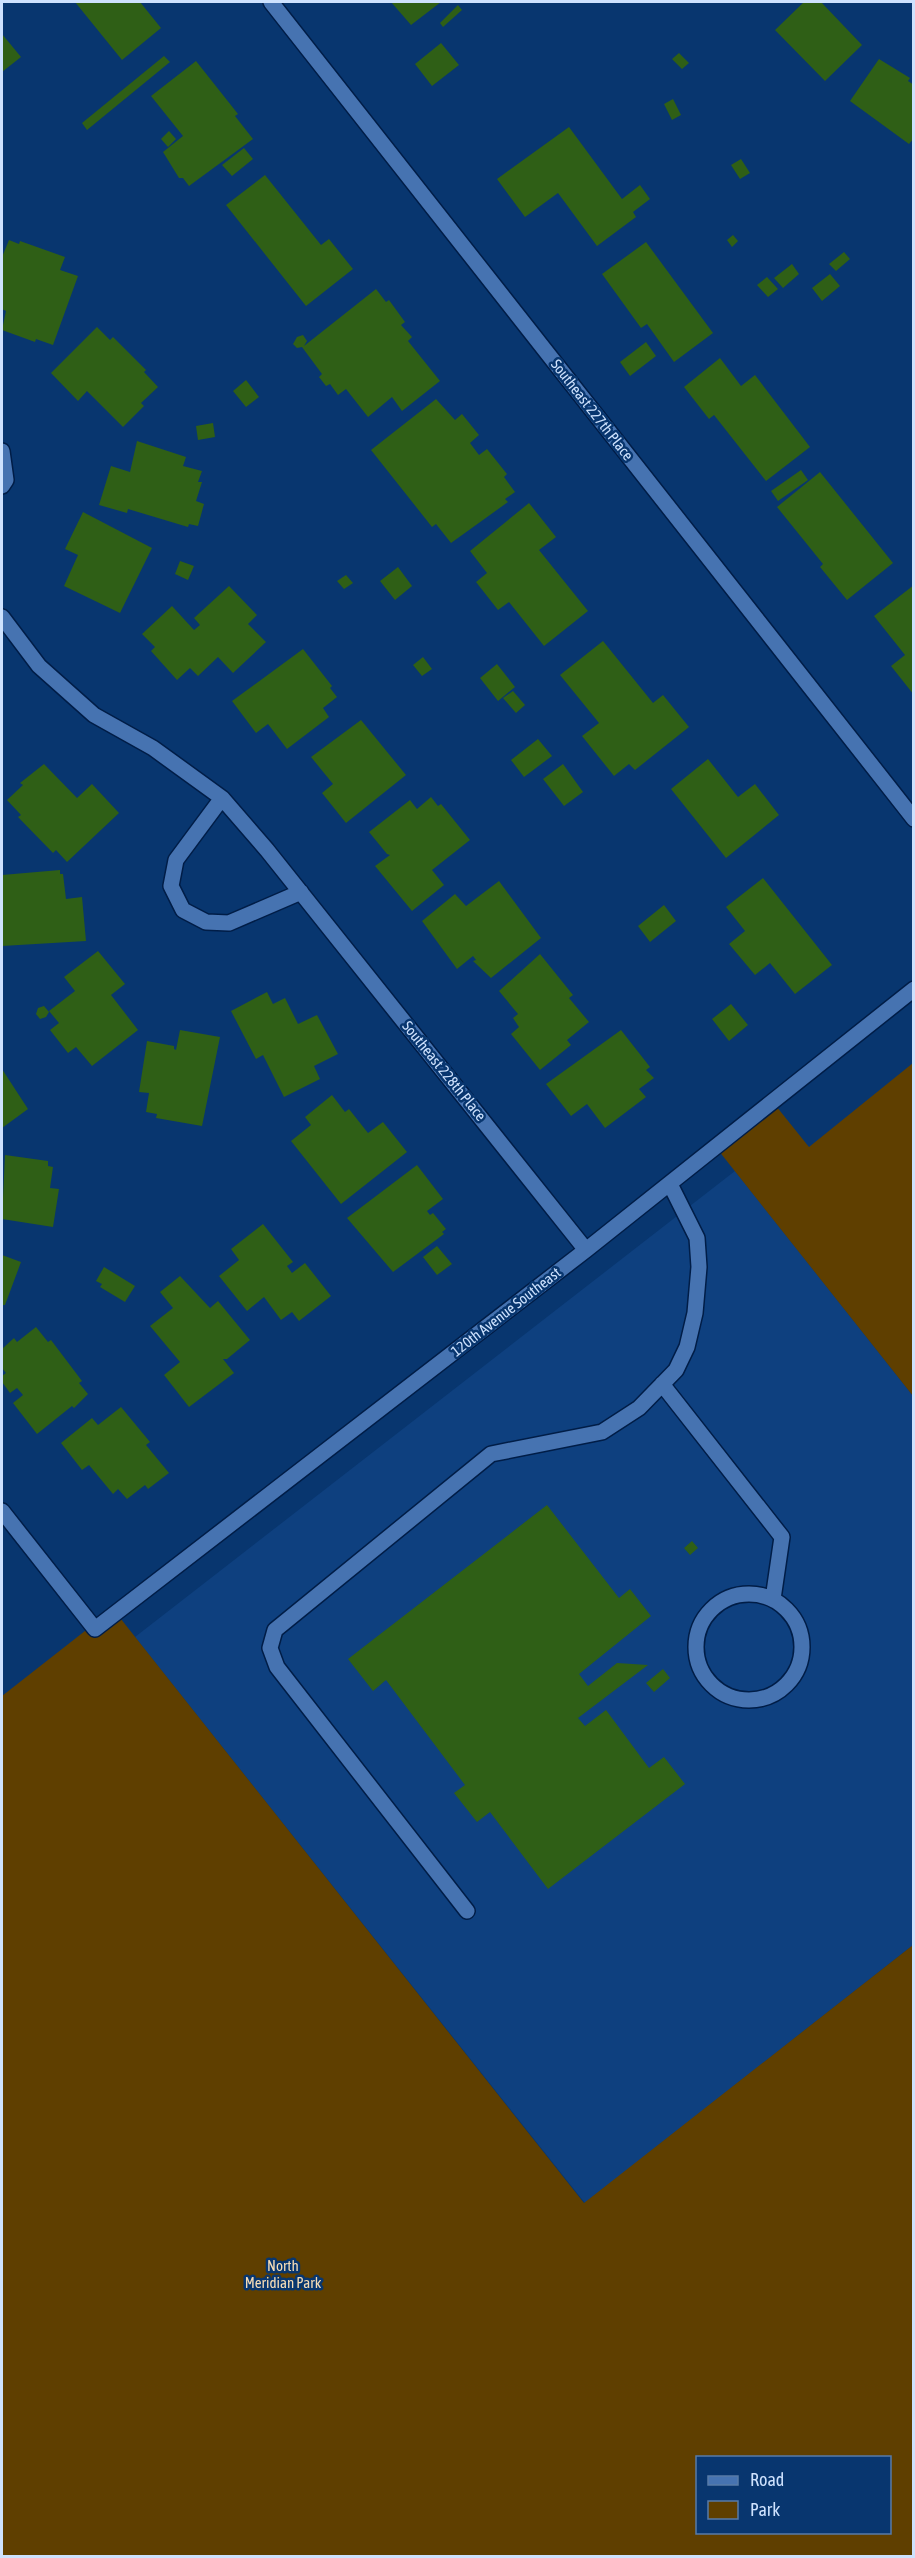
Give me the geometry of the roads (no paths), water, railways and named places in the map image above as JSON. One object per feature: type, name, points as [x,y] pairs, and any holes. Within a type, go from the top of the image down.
[{"type":"street","name":"Southeast 227th Place","points":[[271,2],[914,819]]},
{"type":"street","points":[[2,452],[6,480],[2,486]]},
{"type":"street","name":"Southeast 228th Place","points":[[2,617],[39,666],[94,715],[153,748],[222,798],[301,892],[586,1250]]},
{"type":"street","points":[[222,798],[176,861],[171,886],[183,910],[206,922],[229,923],[301,892]]},
{"type":"street","name":"120th Avenue Southeast","points":[[2,1511],[94,1629],[586,1250],[914,989]]},
{"type":"street","points":[[467,1911],[277,1666],[270,1648],[274,1630],[491,1454],[602,1432],[639,1408],[676,1370],[687,1347],[695,1313],[699,1267],[697,1238],[670,1184]]},
{"type":"street","points":[[662,1384],[782,1537],[773,1599]]},
{"type":"street","points":[[740,1594],[757,1594],[773,1599],[788,1610],[798,1625],[802,1642],[801,1661],[793,1677],[781,1690],[764,1698],[746,1700],[729,1696],[714,1686],[702,1672],[697,1647],[701,1623],[718,1604],[740,1594]]},
{"type":"park label","name":"North Meridian Park","points":[[283,2274]]}]
